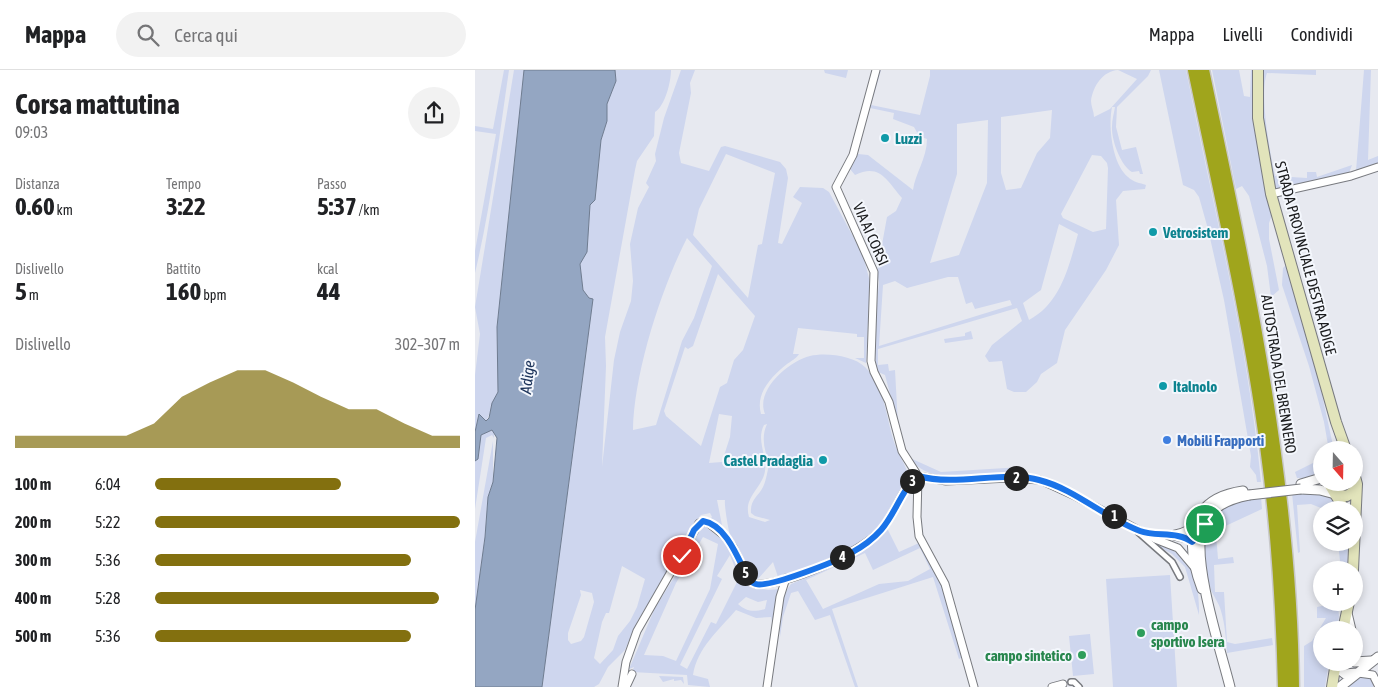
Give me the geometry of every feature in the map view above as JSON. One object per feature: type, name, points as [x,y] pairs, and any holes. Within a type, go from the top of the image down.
[{"type":"highway","name":"AUTOSTRADA DEL BRENNERO","points":[[1194,70],[1248,334],[1266,444],[1278,558],[1284,687]]},
{"type":"highway","name":"AUTOSTRADA DEL BRENNERO","points":[[1203,70],[1259,342],[1271,416],[1282,496],[1293,632],[1293,687]]},
{"type":"main road","name":"STRADA PROVINCIALE DESTRA ADIGE","points":[[1258,70],[1258,118],[1271,194],[1343,441]]},
{"type":"main road","name":"STRADA PROVINCIALE DESTRA ADIGE","points":[[1336,422],[1337,441]]},
{"type":"main road","points":[[1333,491],[1339,501]]},
{"type":"main road","points":[[1335,494],[1347,496],[1354,491]]},
{"type":"main road","points":[[1345,621],[1347,613]]},
{"type":"main road","points":[[1332,687],[1334,671]]},
{"type":"street","name":"VIA AI CORSI","points":[[876,70],[853,155],[836,187],[874,272],[871,361],[873,372],[889,402],[902,451],[918,476]]},
{"type":"street","points":[[1271,194],[1351,176],[1378,167]]},
{"type":"street","points":[[918,476],[946,481],[1010,478],[1039,480],[1077,497],[1136,529],[1183,551],[1194,567]]},
{"type":"street","points":[[622,687],[626,662],[637,631],[699,523],[703,521],[710,524],[726,537],[749,580],[755,584],[786,578],[851,554],[868,542],[881,529],[907,486],[918,476]]},
{"type":"street","points":[[918,476],[917,517],[919,536],[945,584],[974,687]]},
{"type":"street","points":[[1230,687],[1211,615],[1194,567],[1192,542],[1198,527],[1221,504],[1233,498],[1249,493],[1301,486],[1313,481]]},
{"type":"street","points":[[1301,486],[1335,494]]},
{"type":"street","points":[[1136,529],[1155,535],[1172,535],[1198,527]]},
{"type":"street","points":[[1198,527],[1199,552],[1211,615]]},
{"type":"street","points":[[1136,529],[1172,562],[1180,577]]},
{"type":"street","points":[[1172,535],[1192,542],[1199,552]]},
{"type":"street","points":[[1175,547],[1192,542]]},
{"type":"street","points":[[767,687],[780,597],[786,578]]},
{"type":"street","points":[[1347,613],[1349,621]]},
{"type":"street","points":[[1363,663],[1377,661]]},
{"type":"street","points":[[1340,687],[1377,661]]},
{"type":"street","points":[[1342,671],[1345,674],[1373,675],[1378,686]]},
{"type":"street","points":[[626,687],[632,674]]},
{"type":"street","points":[[1052,687],[1074,682],[1079,687]]},
{"type":"shaded area","points":[[504,70],[509,70],[490,197],[475,273],[475,251],[496,134],[475,131],[475,126],[493,129]]},
{"type":"shaded area","points":[[514,70],[524,70],[497,327],[498,392],[486,422],[479,415],[475,432],[475,375],[480,334],[475,307]]},
{"type":"shaded area","points":[[615,70],[671,70],[667,93],[662,105],[655,112],[654,136],[637,161],[605,337],[606,366],[602,467],[614,360],[620,332],[631,301],[633,281],[630,244],[638,208],[649,187],[646,183],[656,161],[655,154],[664,118],[681,70],[695,70],[690,83],[691,93],[679,153],[681,163],[709,171],[721,147],[725,146],[780,162],[786,169],[788,178],[778,243],[782,244],[802,203],[793,197],[800,187],[823,188],[829,192],[863,255],[870,282],[866,363],[855,358],[864,358],[864,337],[857,337],[857,334],[798,328],[793,354],[799,354],[776,374],[766,386],[760,399],[761,414],[765,414],[763,405],[769,386],[784,370],[793,364],[810,356],[817,355],[832,355],[854,360],[865,367],[877,384],[894,442],[909,477],[882,524],[861,544],[834,558],[778,577],[773,562],[757,580],[747,568],[731,538],[725,500],[717,500],[723,530],[710,519],[712,517],[710,513],[701,515],[690,528],[670,568],[638,620],[625,650],[608,667],[599,684],[594,687],[542,687],[593,299],[589,298],[583,290],[580,264],[587,252],[590,205],[595,200],[601,140],[607,121],[607,104],[616,81]],"holes":[[[726,154],[775,173],[762,244],[758,245],[748,298],[693,235],[699,209]],[[687,238],[712,266],[694,318],[682,341],[656,425],[633,430],[638,383],[651,332],[668,282]],[[718,274],[755,316],[743,350],[734,360],[727,383],[720,387],[701,446],[666,416],[664,411],[685,347],[688,349],[693,346]],[[719,414],[732,416],[730,437],[722,462],[709,463]],[[767,424],[764,444],[770,463],[763,487],[752,504],[751,513],[770,520],[765,522],[749,517],[748,510],[751,498],[765,471],[765,459],[761,442],[764,425]],[[622,566],[645,579],[637,607],[630,621],[618,636],[613,650],[600,664],[594,658],[602,622],[606,613],[609,613]],[[580,590],[592,593],[594,602],[584,637],[581,641],[571,644],[568,640],[568,633],[581,595]]]},
{"type":"shaded area","points":[[824,70],[848,70],[846,78],[825,73]]},
{"type":"shaded area","points":[[879,70],[881,70],[871,105],[920,115],[930,70],[1118,70],[1151,70],[1148,76],[1117,107],[1116,127],[1122,150],[1136,147],[1143,174],[1140,174],[1139,171],[1132,172],[1124,164],[1115,145],[1112,132],[1115,107],[1112,107],[1111,115],[1111,134],[1118,163],[1130,179],[1146,185],[1145,189],[1123,191],[1116,200],[1119,245],[1106,270],[1065,330],[1057,363],[1041,374],[1037,382],[1026,392],[1014,392],[1007,389],[1002,361],[989,362],[985,356],[992,345],[1022,321],[1017,308],[878,349],[878,365],[888,364],[889,371],[895,370],[898,424],[885,375],[876,371],[874,336],[879,282],[877,272],[887,217],[896,211],[902,198],[887,180],[877,173],[871,171],[855,175],[850,169],[858,154],[868,155],[913,190],[925,153],[927,139],[919,136],[914,127],[893,119],[894,113],[870,108],[869,104]],"holes":[[[1118,70],[1137,79],[1110,109],[1094,117],[1091,103],[1092,95],[1096,85],[1103,76]],[[1052,110],[1050,138],[1037,153],[1021,188],[1006,190],[1001,173],[1001,117]],[[988,120],[987,183],[959,255],[930,263],[957,174],[957,124]],[[1092,155],[1101,156],[1107,163],[1108,168],[1106,229],[1093,232],[1063,218],[1061,214]],[[1059,224],[1078,234],[1067,271],[1049,304],[1029,320],[1023,303],[1041,290]],[[948,277],[958,277],[966,304],[972,302],[975,309],[1010,300],[1012,305],[879,346],[883,285],[895,281],[907,288]]]},
{"type":"shaded area","points":[[1159,70],[1186,70],[1239,326],[1248,378],[1261,482],[1257,482],[1256,475],[1250,467],[1251,456],[1224,300],[1208,229],[1199,197],[1194,190],[1183,185]]},
{"type":"shaded area","points":[[1212,70],[1239,70],[1244,96],[1250,97],[1251,70],[1254,70],[1258,144],[1264,185],[1272,215],[1269,223],[1269,239],[1279,290],[1271,297],[1267,266],[1249,196],[1242,186],[1236,189]]},
{"type":"shaded area","points":[[1261,70],[1316,70],[1316,75],[1267,73],[1264,95],[1265,108],[1275,176],[1307,178],[1307,172],[1316,172],[1317,177],[1352,165],[1349,173],[1275,189],[1262,118]]},
{"type":"shaded area","points":[[1364,70],[1371,70],[1368,160],[1378,156],[1378,164],[1356,171]]},
{"type":"shaded area","points":[[1286,265],[1314,358],[1332,441],[1327,441],[1309,366],[1282,285],[1283,268]]},
{"type":"shaded area","points":[[971,331],[973,339],[945,343],[944,339],[965,336],[965,333]]},
{"type":"shaded area","points":[[489,430],[494,431],[494,438],[492,435],[486,438],[475,509],[475,461],[478,459],[481,435]]},
{"type":"shaded area","points":[[493,441],[493,482],[488,497],[485,537],[475,610],[475,542]]},
{"type":"shaded area","points":[[910,458],[941,472],[1020,467],[1022,474],[961,478],[946,477],[919,467]]},
{"type":"shaded area","points":[[1313,463],[1313,477],[1297,478],[1295,472]]},
{"type":"shaded area","points":[[1310,491],[1330,497],[1334,501],[1313,501],[1313,505],[1297,505],[1300,552],[1298,553],[1292,493]]},
{"type":"shaded area","points":[[1261,497],[1262,509],[1219,529],[1216,534],[1218,559],[1233,557],[1234,563],[1214,565],[1215,592],[1224,592],[1227,642],[1235,644],[1272,638],[1273,645],[1227,653],[1222,616],[1208,580],[1204,548],[1205,535],[1209,524],[1224,509],[1234,504]]},
{"type":"shaded area","points":[[704,526],[724,541],[750,587],[768,590],[780,589],[773,627],[771,617],[756,618],[736,610],[704,648],[695,665],[693,675],[708,679],[710,687],[688,685],[687,675],[632,672],[634,667],[629,669],[655,608],[685,560],[699,529]],"holes":[[[703,537],[718,544],[710,589],[676,661],[663,656],[644,655],[676,583]],[[730,555],[739,578],[716,624],[711,622],[687,669],[680,665],[722,579],[717,576]],[[746,597],[758,602],[767,600],[765,609],[757,611],[748,610],[738,604]]]},
{"type":"shaded area","points":[[887,528],[899,552],[919,543],[943,585],[963,657],[959,659],[933,577],[832,609],[858,687],[855,687],[830,615],[815,620],[798,591],[791,593],[783,617],[780,637],[782,602],[791,584],[843,562],[878,538]],"holes":[[[920,548],[930,569],[908,581],[879,584],[823,609],[806,580],[865,553],[873,570]]]},
{"type":"shaded area","points":[[1157,543],[1178,554],[1191,570],[1198,591],[1199,615],[1185,567],[1172,554],[1154,544]]},
{"type":"shaded area","points":[[1339,551],[1348,551],[1347,561],[1340,561]]},
{"type":"shaded area","name":"campo sportivo Isera","points":[[1170,575],[1177,687],[1113,687],[1106,579]]},
{"type":"shaded area","points":[[1317,611],[1339,611],[1338,621],[1324,621],[1326,618],[1317,618]]},
{"type":"shaded area","name":"campo sintetico","points":[[1090,634],[1094,674],[1073,676],[1069,636]]},
{"type":"shaded area","points":[[1313,639],[1313,671],[1328,671],[1325,687],[1304,687],[1304,646]]},
{"type":"shaded area","points":[[659,676],[683,677],[684,684],[681,680],[674,681],[674,679],[663,682]]},
{"type":"shaded area","points":[[1358,676],[1367,676],[1373,682],[1373,687],[1344,687]]},
{"type":"water","name":"Adige","points":[[524,70],[615,70],[616,81],[607,104],[607,121],[601,140],[595,200],[590,205],[587,252],[580,264],[583,290],[589,298],[593,299],[542,687],[475,687],[475,610],[485,537],[488,497],[493,482],[497,438],[492,430],[481,435],[478,459],[475,461],[475,432],[479,414],[486,421],[489,418],[492,403],[498,392],[497,327]]},
{"type":"place","name":"Luzzi","points":[[885,138]]},
{"type":"place","name":"Vetrosistem","points":[[1153,232]]},
{"type":"place","name":"Italnolo","points":[[1163,386]]},
{"type":"place","name":"Mobili Frapporti","points":[[1167,440]]},
{"type":"place","name":"Castel Pradaglia","points":[[823,460]]},
{"type":"place","name":"campo sportivo Isera","points":[[1141,633]]},
{"type":"place","name":"campo sintetico","points":[[1082,655]]},
{"type":"route","points":[[682,556],[694,530],[703,521],[710,524],[726,537],[738,556],[749,580],[755,584],[774,582],[803,573],[851,554],[868,542],[893,513],[907,486],[918,476],[946,481],[1010,478],[1039,480],[1077,497],[1143,532],[1172,535],[1188,539],[1192,542],[1199,536],[1205,524]]}]
